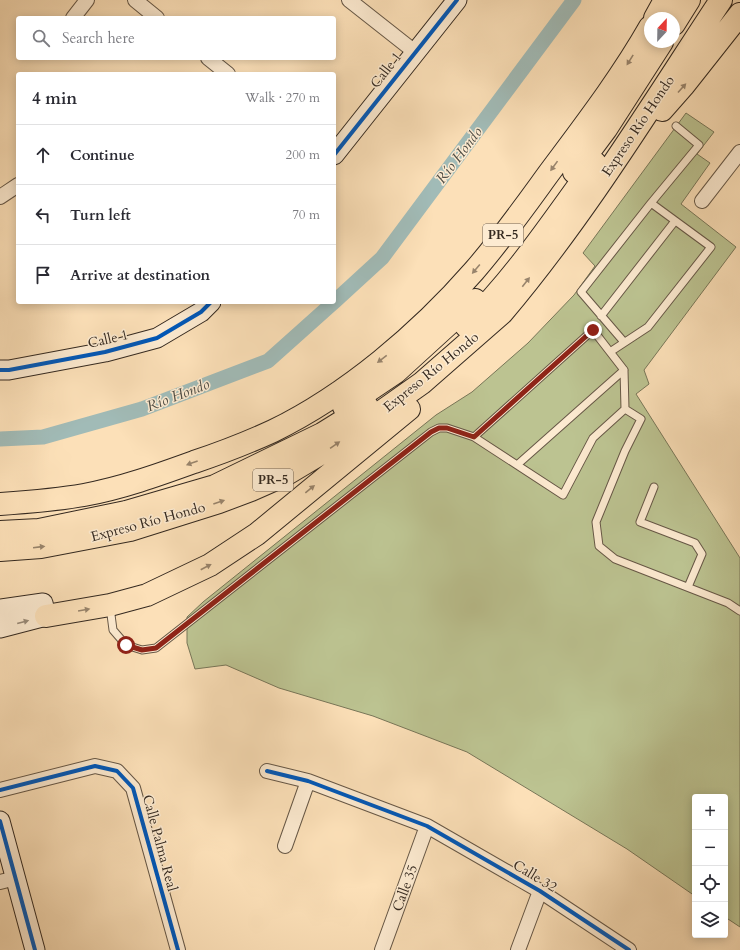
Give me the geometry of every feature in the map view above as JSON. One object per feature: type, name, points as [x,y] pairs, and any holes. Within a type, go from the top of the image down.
[{"type":"highway","points":[[658,12],[665,0]]},
{"type":"highway","points":[[680,14],[689,0]]},
{"type":"highway","points":[[0,532],[39,530],[126,512],[215,486],[322,434],[391,391],[438,354],[486,306],[527,256],[608,146],[706,0]]},
{"type":"highway","name":"Expreso Río Hondo","points":[[0,550],[41,547],[130,530],[219,502],[251,490],[285,475],[330,448],[422,383],[502,313],[562,235],[617,158],[721,0]]},
{"type":"highway","points":[[617,158],[684,85],[740,14]]},
{"type":"highway","name":"PR-5","points":[[0,504],[86,494],[151,478],[234,448],[274,430],[317,407],[358,378],[401,345],[474,271],[514,221],[626,67],[644,37]]},
{"type":"highway","points":[[0,518],[38,515],[166,491],[318,426],[396,372],[476,298],[518,250],[606,129],[658,48]]},
{"type":"highway","points":[[45,610],[110,605],[148,595],[210,565],[257,534],[443,380],[481,343],[502,313]]},
{"type":"street","points":[[75,16],[87,0]]},
{"type":"street","points":[[135,0],[155,16]]},
{"type":"street","points":[[349,0],[415,52]]},
{"type":"street","name":"Calle 1","points":[[336,152],[457,0]]},
{"type":"street","points":[[210,60],[226,72]]},
{"type":"street","points":[[702,201],[740,152]]},
{"type":"street","points":[[0,197],[16,186]]},
{"type":"street","name":"Calle 1","points":[[0,370],[9,370],[105,352],[157,338],[201,312],[209,304]]},
{"type":"street","points":[[0,609],[45,610]]},
{"type":"street","points":[[0,628],[45,610]]},
{"type":"street","name":"Calle Palma Real","points":[[0,790],[95,766],[117,771],[133,788],[178,950]]},
{"type":"street","name":"Calle 32","points":[[267,771],[308,781],[428,826],[540,891],[629,950]]},
{"type":"street","points":[[284,846],[308,781]]},
{"type":"street","points":[[0,821],[8,880],[35,950]]},
{"type":"street","name":"Calle 35","points":[[382,950],[428,826]]},
{"type":"street","points":[[518,950],[540,891]]},
{"type":"lane","points":[[624,342],[581,292],[699,145],[676,126]]},
{"type":"lane","points":[[610,352],[648,327],[711,247],[651,203]]},
{"type":"lane","points":[[601,316],[675,221]]},
{"type":"lane","points":[[110,605],[113,630],[126,645],[142,650],[156,648],[431,432],[439,428],[447,428],[474,437],[563,495],[593,438],[625,409],[624,370],[593,330],[474,437]]},
{"type":"lane","points":[[517,465],[624,370]]},
{"type":"lane","points":[[625,409],[641,419],[625,451],[596,522],[599,546],[615,559],[728,603],[740,611]]},
{"type":"lane","points":[[654,487],[640,522],[695,543],[702,554],[688,588]]},
{"type":"green space","points":[[686,113],[714,132],[697,154],[710,163],[681,204],[736,247],[644,370],[649,384],[636,394],[740,558],[740,927],[728,919],[728,794],[692,794],[692,894],[627,849],[467,752],[373,716],[279,688],[226,665],[195,669],[187,643],[187,617],[203,602],[436,415],[472,392],[528,343],[574,295],[595,266],[583,253]]},
{"type":"waterway","name":"Río Hondo","points":[[336,300],[382,258],[574,0]]},
{"type":"waterway","name":"Río Hondo","points":[[0,439],[43,437],[142,409],[268,361],[332,304]]},
{"type":"cycle path","points":[[336,152],[457,0]]},
{"type":"cycle path","points":[[0,370],[9,370],[105,352],[157,338],[201,312],[209,304]]},
{"type":"cycle path","points":[[0,790],[95,766],[117,771],[133,788],[178,950]]},
{"type":"cycle path","points":[[267,771],[308,781],[427,826],[540,891],[629,950]]},
{"type":"cycle path","points":[[0,821],[35,950]]},
{"type":"route","points":[[126,645],[142,650],[156,648],[431,432],[439,428],[447,428],[474,437],[593,330]]}]
